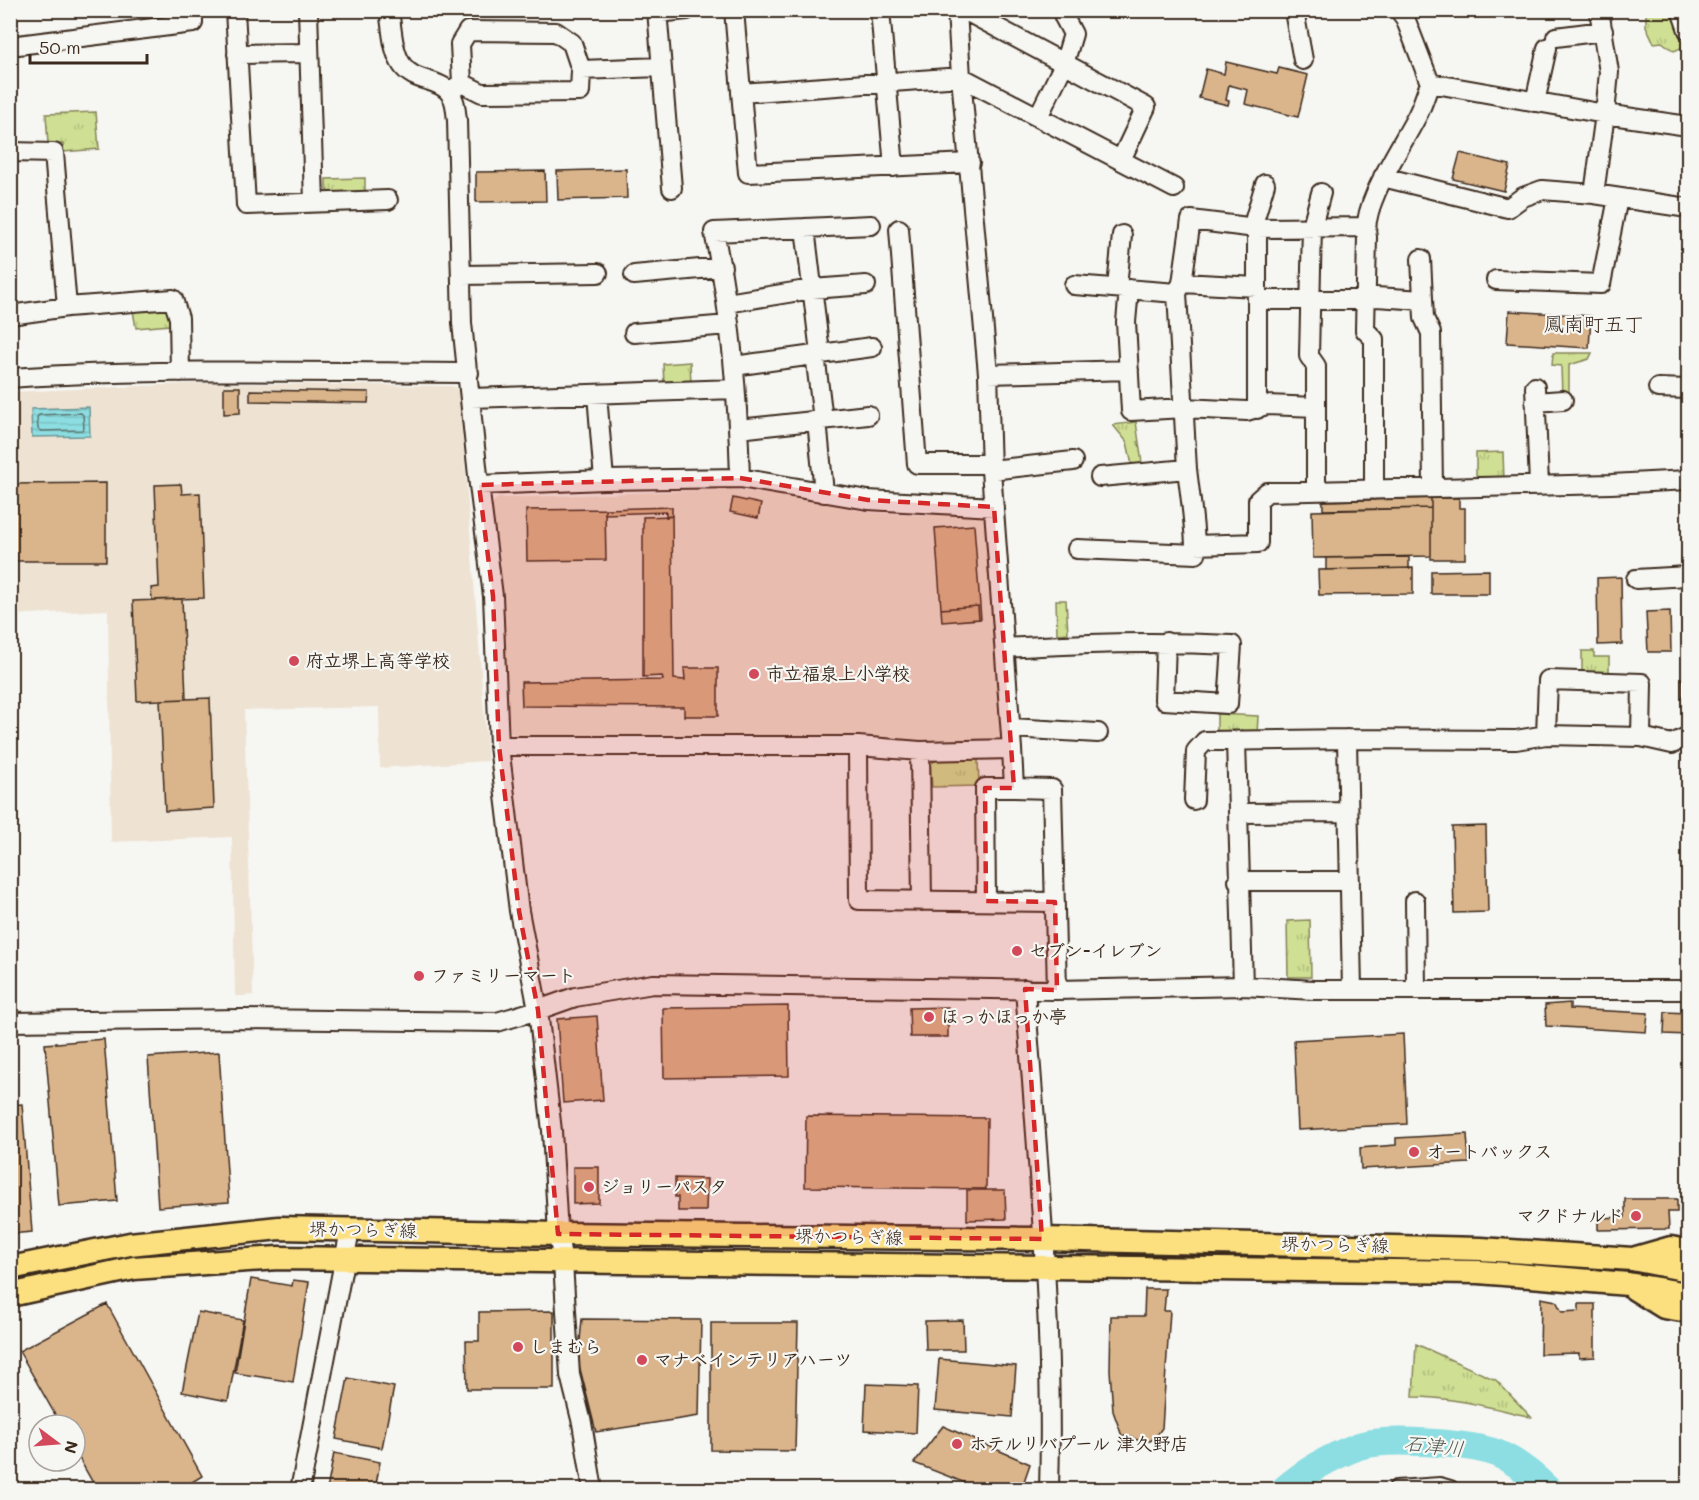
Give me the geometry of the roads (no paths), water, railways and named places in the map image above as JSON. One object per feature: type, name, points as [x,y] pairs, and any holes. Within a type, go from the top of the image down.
[{"type":"main road","name":"堺かつらぎ線","points":[[10,1268],[130,1244],[279,1228],[558,1234],[1042,1239],[1480,1249],[1632,1259],[1689,1270]]},
{"type":"main road","points":[[1632,1259],[1671,1248],[1689,1251]]},
{"type":"main road","name":"堺かつらぎ線","points":[[10,1295],[134,1268],[278,1258],[1046,1269],[1479,1272],[1628,1284],[1689,1294]]},
{"type":"main road","points":[[1628,1284],[1664,1307],[1689,1311]]},
{"type":"street","points":[[10,46],[193,23],[193,10]]},
{"type":"street","points":[[235,10],[246,205],[388,200]]},
{"type":"street","points":[[308,10],[314,202]]},
{"type":"street","points":[[389,10],[396,52],[402,65],[408,72],[441,84],[456,87],[482,93],[580,92],[581,70],[572,43],[556,32],[468,31],[460,44],[456,87],[454,100],[457,120],[462,323],[469,373],[478,485],[493,596],[499,746],[519,911],[538,1010],[552,1131],[570,1375],[582,1423],[593,1490]]},
{"type":"street","points":[[672,188],[657,12],[687,10]]},
{"type":"street","points":[[734,10],[748,180],[894,167],[970,163]]},
{"type":"street","points":[[880,10],[894,167]]},
{"type":"street","points":[[957,10],[988,374],[991,467],[1006,648],[1014,788]]},
{"type":"street","points":[[964,10],[1146,107],[1121,160]]},
{"type":"street","points":[[1038,117],[1064,64],[1073,34],[1064,17],[1066,10]]},
{"type":"street","points":[[1301,10],[1294,11],[1303,60]]},
{"type":"street","points":[[1594,195],[1609,72],[1599,10]]},
{"type":"street","points":[[1681,10],[1689,30]]},
{"type":"street","points":[[1374,490],[1374,339],[1365,330],[1367,237],[1365,226],[1383,177],[1419,113],[1430,83],[1407,13]]},
{"type":"street","points":[[1534,102],[1552,43],[1603,31]]},
{"type":"street","points":[[237,54],[309,53]]},
{"type":"street","points":[[581,70],[661,67]]},
{"type":"street","points":[[741,93],[961,76],[1174,188]]},
{"type":"street","points":[[1430,83],[1605,114],[1689,126]]},
{"type":"street","points":[[10,152],[54,153],[67,307]]},
{"type":"street","points":[[1383,177],[1508,207],[1523,197],[1542,190],[1689,208]]},
{"type":"street","points":[[1257,409],[1255,218],[1265,184]]},
{"type":"street","points":[[1316,490],[1316,366],[1309,356],[1312,226],[1321,193]]},
{"type":"street","points":[[1496,280],[1601,284],[1618,198]]},
{"type":"street","points":[[1077,549],[1196,554],[1193,507],[1187,469],[1179,288],[1191,220],[1256,228],[1365,226]]},
{"type":"street","points":[[740,478],[734,366],[722,267],[714,232],[871,225]]},
{"type":"street","points":[[806,228],[818,354],[824,493]]},
{"type":"street","points":[[899,229],[917,464],[991,467],[1073,460]]},
{"type":"street","points":[[1122,236],[1131,411],[1184,408],[1247,411],[1267,405],[1316,407]]},
{"type":"street","points":[[1421,259],[1424,318],[1431,333],[1433,488]]},
{"type":"street","points":[[634,275],[722,267]]},
{"type":"street","points":[[461,275],[598,274]]},
{"type":"street","points":[[727,303],[812,289],[866,285]]},
{"type":"street","points":[[1074,285],[1123,289],[1179,288],[1310,301],[1376,297],[1423,300]]},
{"type":"street","points":[[10,315],[67,307],[173,299],[179,318],[180,372]]},
{"type":"street","points":[[633,333],[728,325]]},
{"type":"street","points":[[734,366],[872,347]]},
{"type":"street","points":[[988,374],[1129,370]]},
{"type":"street","points":[[10,378],[99,372],[469,373]]},
{"type":"street","points":[[1658,388],[1689,389]]},
{"type":"street","points":[[471,398],[735,389]]},
{"type":"street","points":[[597,394],[604,480]]},
{"type":"street","points":[[1539,485],[1535,395],[1563,400]]},
{"type":"street","points":[[739,429],[868,415]]},
{"type":"street","points":[[1100,477],[1187,469]]},
{"type":"street","points":[[478,485],[740,478],[868,500],[994,507]]},
{"type":"street","points":[[1195,545],[1258,543],[1258,500],[1267,492],[1689,480]]},
{"type":"street","points":[[1636,579],[1689,576]]},
{"type":"street","points":[[1006,648],[1102,642],[1166,642],[1232,645],[1228,704],[1164,700],[1166,642]]},
{"type":"street","points":[[1546,735],[1548,680],[1642,682],[1641,737]]},
{"type":"street","points":[[1011,728],[1098,733]]},
{"type":"street","points":[[1194,800],[1196,751],[1205,741],[1516,740],[1546,735],[1641,737],[1672,744],[1689,736]]},
{"type":"street","points":[[1347,739],[1352,990]]},
{"type":"street","points":[[1236,741],[1242,986]]},
{"type":"street","points":[[499,746],[858,746],[920,751],[1012,749]]},
{"type":"street","points":[[858,746],[859,900],[1055,902]]},
{"type":"street","points":[[920,751],[922,901]]},
{"type":"street","points":[[986,901],[985,788],[1052,789],[1057,990]]},
{"type":"street","points":[[1238,813],[1348,812]]},
{"type":"street","points":[[1238,881],[1350,881]]},
{"type":"street","points":[[1414,901],[1416,990]]},
{"type":"street","points":[[10,1022],[243,1019],[497,1022],[575,997],[653,984],[1057,990],[1242,986],[1352,990],[1689,990]]},
{"type":"street","points":[[1025,989],[1046,1269],[1049,1490]]},
{"type":"street","points":[[300,1490],[350,1230]]},
{"type":"street","points":[[1397,1490],[1440,1487],[1450,1490]]},
{"type":"water","points":[[89,407],[90,436],[32,437],[31,409]]},
{"type":"waterway","name":"石津川","points":[[1284,1490],[1339,1454],[1359,1446],[1388,1442],[1428,1442],[1483,1449],[1510,1460],[1548,1490]]},
{"type":"place","name":"府立堺上高等学校","points":[[294,661]]},
{"type":"place","name":"市立福泉上小学校","points":[[754,674]]},
{"type":"place","name":"セブン-イレブン","points":[[1017,951]]},
{"type":"place","name":"ファミリーマート","points":[[419,976]]},
{"type":"place","name":"ほっかほっか亭","points":[[929,1017]]},
{"type":"place","name":"オートバックス","points":[[1414,1152]]},
{"type":"place","name":"ジョリーパスタ","points":[[589,1187]]},
{"type":"place","name":"マクドナルド","points":[[1636,1216]]},
{"type":"place","name":"しまむら","points":[[518,1347]]},
{"type":"place","name":"マナベインテリアハーツ","points":[[642,1360]]},
{"type":"place","name":"ホテルリバプール 津久野店","points":[[957,1444]]},
{"type":"district","name":"鳳南町五丁","points":[[1594,324]]}]
